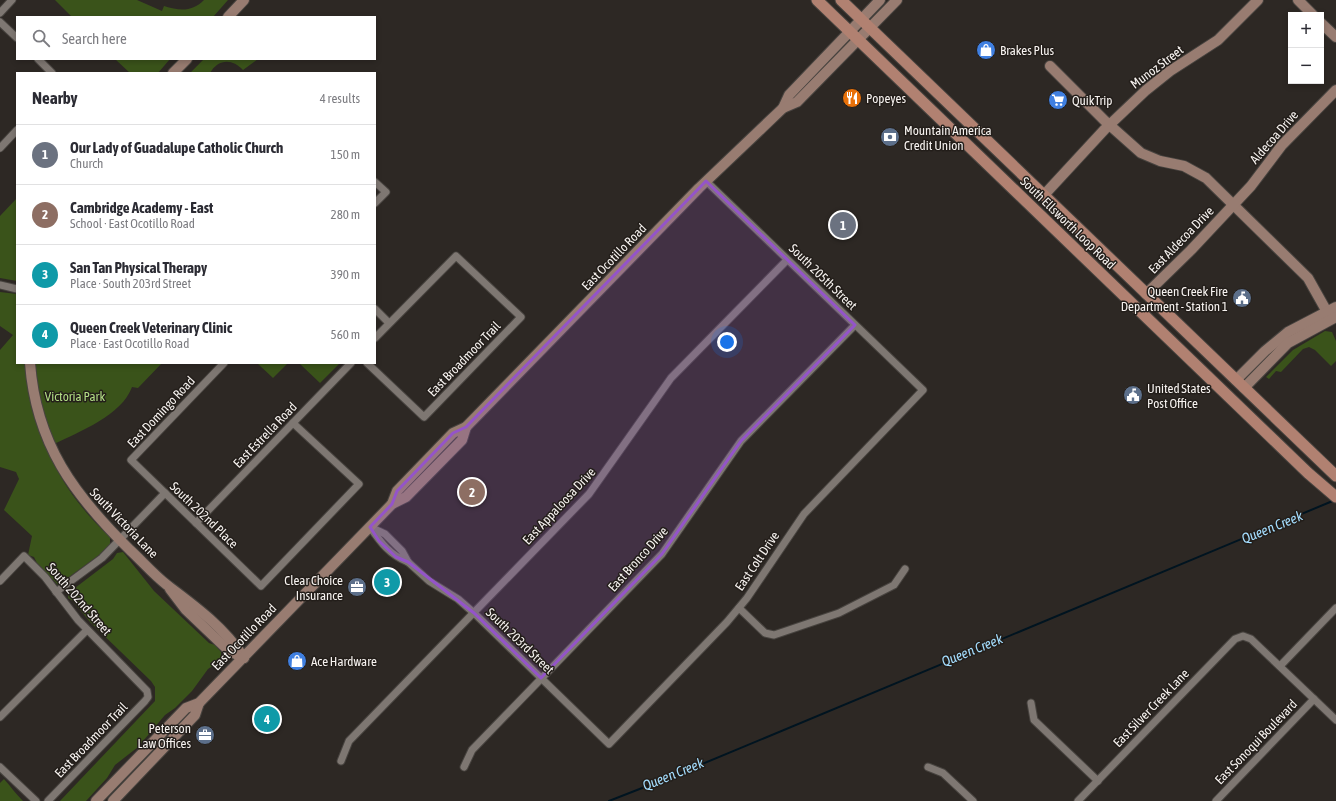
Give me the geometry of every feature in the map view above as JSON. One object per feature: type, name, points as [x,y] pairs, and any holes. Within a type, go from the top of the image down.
[{"type":"main road","name":"South Ellsworth Loop Road","points":[[817,0],[1308,473],[1336,497]]},
{"type":"main road","name":"South Ellsworth Loop Road","points":[[841,0],[1336,476]]},
{"type":"main road","points":[[1032,207],[1044,195]]},
{"type":"main road","points":[[1136,307],[1146,294]]},
{"type":"street","points":[[0,13],[12,0]]},
{"type":"street","points":[[229,16],[244,0]]},
{"type":"street","name":"East Ocotillo Road","points":[[783,108],[789,95],[880,0]]},
{"type":"street","name":"East Ocotillo Road","points":[[96,801],[186,708],[199,703],[244,658],[392,504],[406,498],[462,440],[466,427],[706,181],[783,108],[797,102],[897,0]]},
{"type":"street","name":"Munoz Street","points":[[1044,195],[1109,125],[1170,71],[1218,40],[1258,0]]},
{"type":"street","points":[[1298,0],[1310,12]]},
{"type":"street","points":[[0,22],[16,37]]},
{"type":"street","points":[[1324,26],[1336,37]]},
{"type":"street","points":[[39,60],[51,72]]},
{"type":"street","points":[[174,72],[186,60]]},
{"type":"street","points":[[1050,66],[1109,125],[1142,154],[1196,171],[1234,204],[1308,278],[1333,313],[1288,343],[1240,384]]},
{"type":"street","name":"Aldecoa Drive","points":[[1234,204],[1251,186],[1286,141],[1336,90]]},
{"type":"street","points":[[0,148],[16,131]]},
{"type":"street","name":"South 205th Street","points":[[706,181],[923,390]]},
{"type":"street","points":[[376,183],[386,192],[376,203]]},
{"type":"street","name":"East Aldecoa Drive","points":[[1146,294],[1191,250],[1234,204]]},
{"type":"street","name":"East Broadmoor Trail","points":[[368,364],[424,417],[521,317],[456,256],[390,323]]},
{"type":"street","name":"East Appaloosa Drive","points":[[341,761],[349,741],[589,494],[671,378],[787,260]]},
{"type":"street","points":[[0,285],[16,289]]},
{"type":"street","points":[[376,310],[390,323],[376,337]]},
{"type":"street","name":"East Bronco Drive","points":[[464,767],[472,750],[662,554],[741,441],[855,325]]},
{"type":"street","name":"South Victoria Lane","points":[[30,364],[37,406],[50,446],[76,491],[99,519],[167,585],[186,610],[229,651],[244,658]]},
{"type":"street","name":"East Domingo Road","points":[[131,460],[223,364]]},
{"type":"street","name":"East Estrella Road","points":[[196,523],[350,364]]},
{"type":"street","name":"East Colt Drive","points":[[609,744],[739,608],[804,514],[923,390]]},
{"type":"street","name":"South 202nd Place","points":[[131,460],[261,586],[359,484],[293,423]]},
{"type":"street","points":[[56,592],[102,558],[165,493]]},
{"type":"street","name":"South 203rd Street","points":[[370,527],[385,534],[402,551],[408,562],[429,581],[458,599],[474,612],[609,744]]},
{"type":"street","name":"South 202nd Street","points":[[0,581],[24,556],[45,577],[87,630],[144,686],[148,693]]},
{"type":"street","points":[[739,608],[765,633],[774,635],[839,613],[894,585],[905,569]]},
{"type":"street","points":[[1336,608],[1280,666],[1336,720]]},
{"type":"street","points":[[0,716],[87,630]]},
{"type":"street","name":"East Silver Creek Lane","points":[[1078,801],[1235,639],[1243,636],[1251,639],[1280,666]]},
{"type":"street","name":"East Broadmoor Trail","points":[[48,801],[145,702],[148,693]]},
{"type":"street","name":"East Sonoqui Boulevard","points":[[1216,801],[1314,699]]},
{"type":"street","name":"East Ocotillo Road","points":[[113,801],[195,715],[199,703]]},
{"type":"street","points":[[1030,703],[1034,720],[1098,781]]},
{"type":"street","points":[[0,767],[36,801]]},
{"type":"street","points":[[928,767],[943,773],[973,801]]},
{"type":"highlighted area","points":[[706,181],[855,325],[741,441],[662,554],[541,678],[474,613],[408,562],[396,557],[379,541],[370,527],[392,504],[397,491],[453,433],[466,427]]},
{"type":"green space","points":[[55,0],[137,0],[162,11],[164,6],[175,9],[186,9],[195,7],[204,0],[228,0],[214,16],[71,16]]},
{"type":"green space","points":[[116,60],[169,60],[159,72],[129,72]]},
{"type":"green space","points":[[203,60],[257,60],[243,70],[234,63],[225,62],[217,65],[211,72],[191,72]]},
{"type":"green space","points":[[16,199],[16,281],[0,278],[0,216]]},
{"type":"green space","points":[[0,292],[16,294],[16,364],[25,364],[29,389],[42,436],[62,479],[76,499],[110,537],[110,545],[99,555],[58,585],[37,563],[34,557],[28,555],[32,536],[4,510],[19,479],[16,472],[0,467],[0,350],[13,335],[0,326]]},
{"type":"green space","points":[[1325,331],[1332,332],[1336,341],[1336,361],[1331,366],[1315,350],[1309,347],[1303,349],[1281,372],[1276,371],[1269,379],[1266,377],[1293,350]]},
{"type":"green space","name":"Victoria Park","points":[[35,364],[161,364],[138,388],[132,387],[127,397],[110,414],[99,422],[54,444],[40,400]]},
{"type":"green space","points":[[258,364],[287,364],[273,378]]},
{"type":"green space","points":[[300,364],[339,364],[320,383]]},
{"type":"green space","points":[[123,552],[154,591],[209,643],[215,645],[221,652],[221,660],[208,669],[192,691],[175,708],[165,715],[138,747],[115,765],[107,778],[86,801],[60,801],[155,701],[155,687],[151,681],[90,622],[73,601],[68,598],[69,591],[113,559],[117,553]]},
{"type":"green space","points":[[4,779],[23,801],[0,801],[0,783]]},
{"type":"waterway","name":"Queen Creek","points":[[609,801],[683,772],[1335,500]]},
{"type":"place","name":"Brakes Plus","points":[[986,50]]},
{"type":"place","name":"Popeyes","points":[[852,98]]},
{"type":"place","name":"QuikTrip","points":[[1058,100]]},
{"type":"place","name":"Mountain America Credit Union","points":[[890,137]]},
{"type":"place","name":"Our Lady of Guadalupe Catholic Church","points":[[843,225]]},
{"type":"place","name":"Queen Creek Fire Department - Station 1","points":[[1242,298]]},
{"type":"place","name":"United States Post Office","points":[[1133,395]]},
{"type":"place","name":"Cambridge Academy - East","points":[[472,492]]},
{"type":"place","name":"San Tan Physical Therapy","points":[[387,582]]},
{"type":"place","name":"Clear Choice Insurance","points":[[357,587]]},
{"type":"place","name":"Ace Hardware","points":[[297,661]]},
{"type":"place","name":"Queen Creek Veterinary Clinic","points":[[267,719]]},
{"type":"place","name":"Peterson Law Offices","points":[[205,735]]}]
